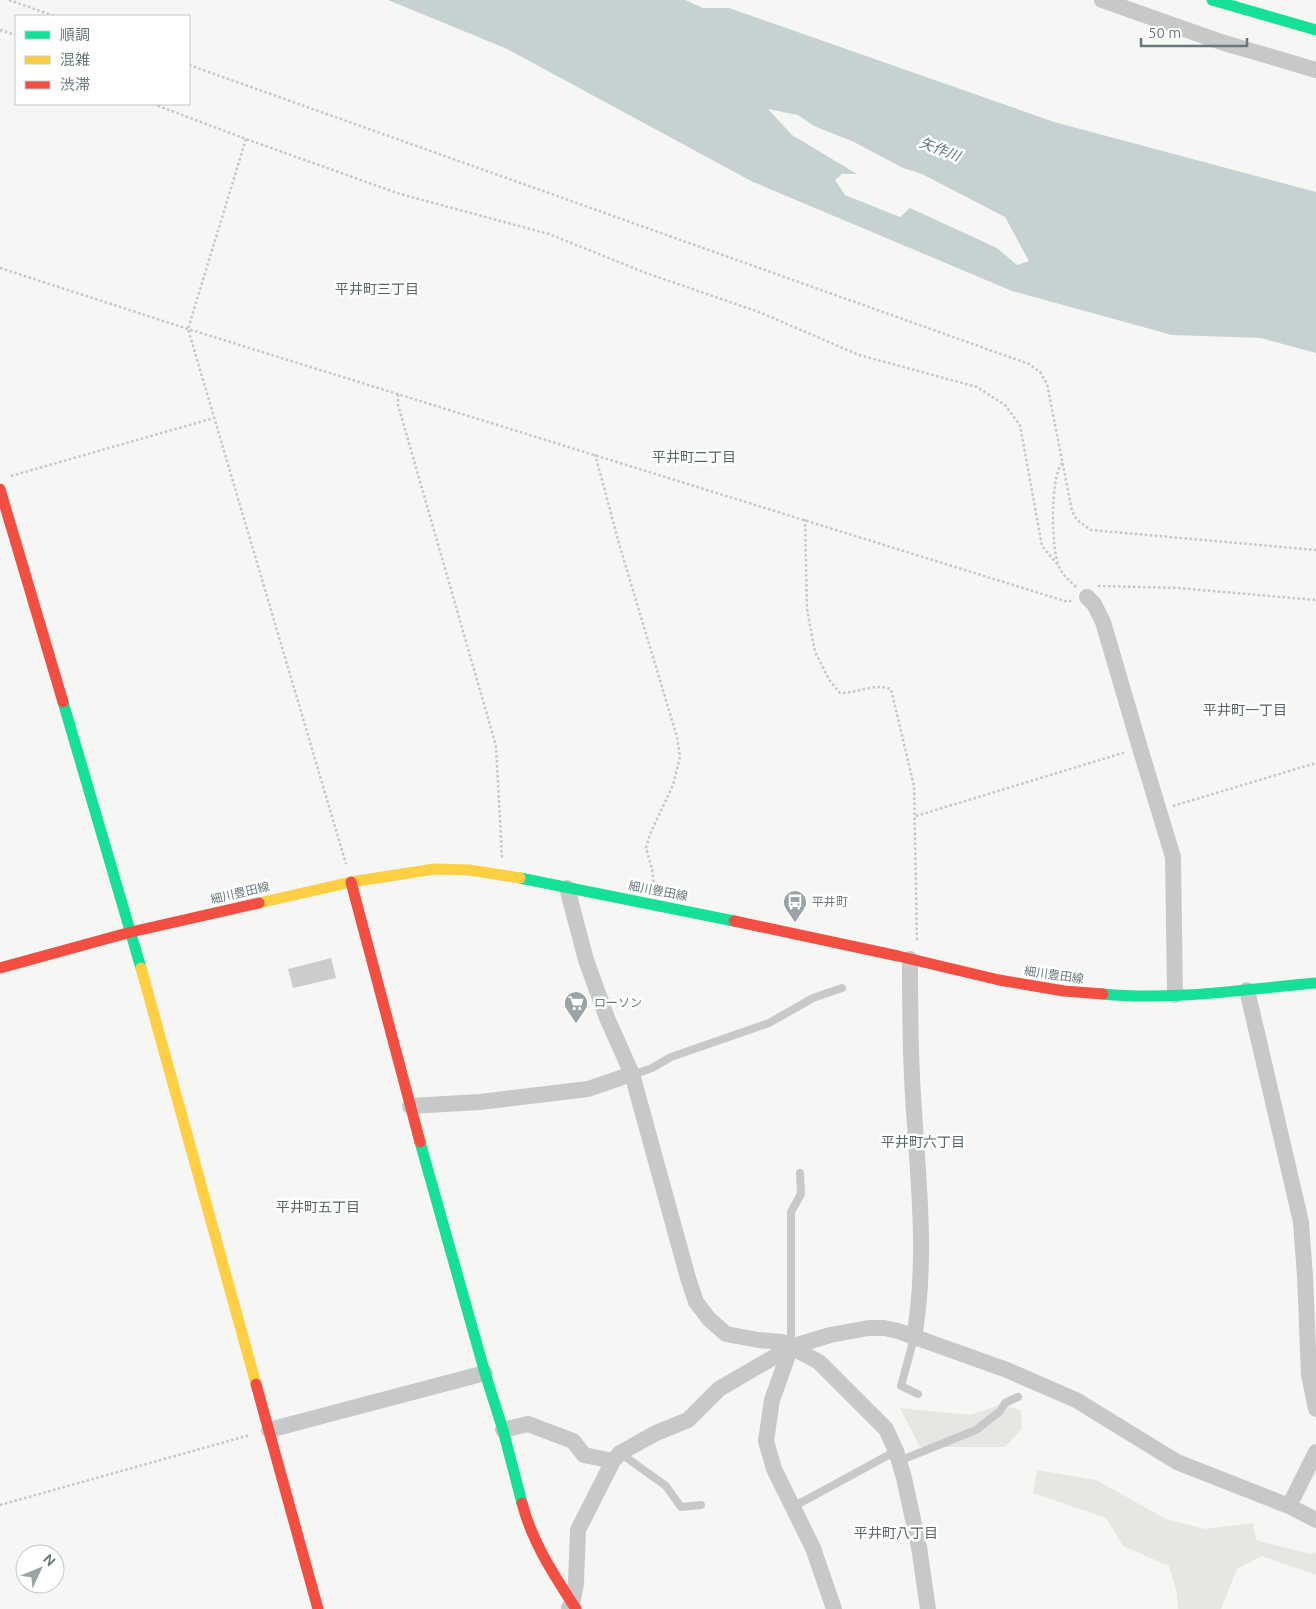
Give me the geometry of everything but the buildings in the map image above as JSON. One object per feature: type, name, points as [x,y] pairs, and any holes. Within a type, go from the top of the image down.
[{"type":"street","points":[[1102,0],[1220,42],[1316,70]]},
{"type":"street","points":[[1212,0],[1316,30]]},
{"type":"street","points":[[0,488],[131,932],[318,1609]]},
{"type":"street","points":[[1087,597],[1094,604],[1103,622],[1173,857],[1175,995]]},
{"type":"street","name":"細川豊田線","points":[[0,968],[131,932],[351,882],[434,869],[469,870],[503,875],[656,904],[998,980],[1064,991],[1121,996],[1175,995],[1316,983]]},
{"type":"street","points":[[351,882],[410,1106],[485,1374],[503,1430],[526,1519],[546,1563],[572,1608]]},
{"type":"street","points":[[567,888],[586,960],[632,1075],[696,1302],[709,1320],[726,1334],[782,1342],[819,1362],[886,1429],[898,1456],[919,1547],[928,1609]]},
{"type":"street","points":[[914,960],[912,1076],[921,1192],[922,1234],[920,1307],[914,1338]]},
{"type":"street","points":[[1247,990],[1301,1222],[1309,1375],[1316,1409]]},
{"type":"street","points":[[410,1106],[480,1102],[588,1089],[632,1075]]},
{"type":"street","points":[[1305,1276],[1316,1258]]},
{"type":"street","points":[[572,1608],[576,1583],[578,1530],[617,1457],[656,1433],[688,1420],[719,1389],[791,1347],[830,1335],[869,1328],[884,1328],[898,1332],[1007,1370],[1076,1400],[1177,1462],[1289,1506],[1316,1520]]},
{"type":"street","points":[[791,1347],[772,1400],[766,1441],[774,1469],[813,1548],[834,1609]]},
{"type":"street","points":[[269,1430],[485,1374]]},
{"type":"street","points":[[503,1430],[528,1424],[573,1442],[584,1455],[617,1457]]},
{"type":"street","points":[[1289,1506],[1316,1452]]},
{"type":"lane","points":[[632,1075],[652,1068],[671,1057],[768,1023],[813,998],[842,988]]},
{"type":"lane","points":[[791,1347],[791,1212],[801,1194],[800,1173]]},
{"type":"lane","points":[[914,1338],[900,1386],[918,1394]]},
{"type":"lane","points":[[793,1507],[898,1456],[976,1430],[1000,1411],[1005,1403],[1018,1397]]},
{"type":"lane","points":[[617,1457],[666,1486],[681,1507],[701,1504]]},
{"type":"path","points":[[9,0],[51,15]]},
{"type":"path","points":[[0,30],[15,35]]},
{"type":"path","points":[[190,65],[1029,364],[1040,372],[1047,384],[1072,511],[1077,520],[1091,530],[1316,550]]},
{"type":"path","points":[[156,105],[400,194],[549,234],[646,273],[758,312],[859,354],[977,388],[1005,405],[1020,424],[1042,546],[1058,565],[1064,576],[1087,597]]},
{"type":"path","points":[[246,139],[188,329],[351,882]]},
{"type":"path","points":[[0,268],[188,329],[1068,602],[1087,597],[1097,586],[1178,588],[1316,600]]},
{"type":"path","points":[[398,394],[398,405],[496,746],[503,875]]},
{"type":"path","points":[[9,476],[214,418]]},
{"type":"path","points":[[595,454],[620,547],[677,737],[680,758],[674,785],[650,834],[646,848],[652,869],[656,904]]},
{"type":"path","points":[[1058,565],[1053,535],[1054,488],[1058,468],[1062,462]]},
{"type":"path","points":[[805,520],[807,609],[816,652],[830,681],[840,693],[851,693],[882,685],[892,689],[914,786],[916,816],[914,960]]},
{"type":"path","points":[[916,816],[1140,748]]},
{"type":"path","points":[[1160,810],[1316,763]]},
{"type":"path","points":[[0,1505],[269,1430]]},
{"type":"shaded area","points":[[999,1405],[1021,1410],[1022,1429],[1005,1447],[920,1447],[900,1408],[970,1415]]},
{"type":"shaded area","points":[[1037,1470],[1096,1480],[1166,1519],[1205,1529],[1253,1523],[1256,1540],[1310,1554],[1316,1552],[1316,1575],[1262,1556],[1237,1569],[1221,1609],[1178,1609],[1177,1593],[1169,1566],[1123,1546],[1106,1518],[1033,1493]]},
{"type":"water","name":"矢作川","points":[[388,0],[685,0],[703,8],[729,8],[1054,122],[1316,192],[1316,353],[1261,338],[1172,335],[1012,291],[751,181],[505,48]],"holes":[[[768,109],[798,115],[814,126],[854,142],[903,168],[922,174],[1005,217],[1029,261],[1017,265],[997,248],[910,208],[900,217],[845,195],[835,180],[842,174],[857,174],[792,135]]]},
{"type":"traffic: fast","points":[[1212,0],[1316,30]]},
{"type":"traffic: fast","points":[[63,702],[141,968]]},
{"type":"traffic: fast","points":[[520,878],[734,921]]},
{"type":"traffic: fast","points":[[1103,994],[1129,996],[1183,995],[1316,983]]},
{"type":"traffic: fast","points":[[420,1142],[485,1373],[503,1430],[522,1503]]},
{"type":"traffic: slow","points":[[259,903],[351,882],[434,869],[469,870],[520,878]]},
{"type":"traffic: slow","points":[[141,968],[256,1384]]},
{"type":"traffic: jam","points":[[0,489],[63,702]]},
{"type":"traffic: jam","points":[[351,882],[420,1142]]},
{"type":"traffic: jam","points":[[0,968],[131,932],[259,903]]},
{"type":"traffic: jam","points":[[734,921],[999,980],[1064,991],[1103,994]]},
{"type":"traffic: jam","points":[[256,1384],[318,1609]]},
{"type":"traffic: jam","points":[[522,1503],[538,1545],[576,1609]]},
{"type":"place","name":"平井町","points":[[795,923]]},
{"type":"place","name":"ローソン","points":[[576,1024]]},
{"type":"district","name":"平井町三丁目","points":[[377,289]]},
{"type":"district","name":"平井町二丁目","points":[[694,457]]},
{"type":"district","name":"平井町一丁目","points":[[1245,710]]},
{"type":"district","name":"平井町六丁目","points":[[923,1142]]},
{"type":"district","name":"平井町五丁目","points":[[318,1207]]},
{"type":"district","name":"平井町八丁目","points":[[896,1533]]}]
